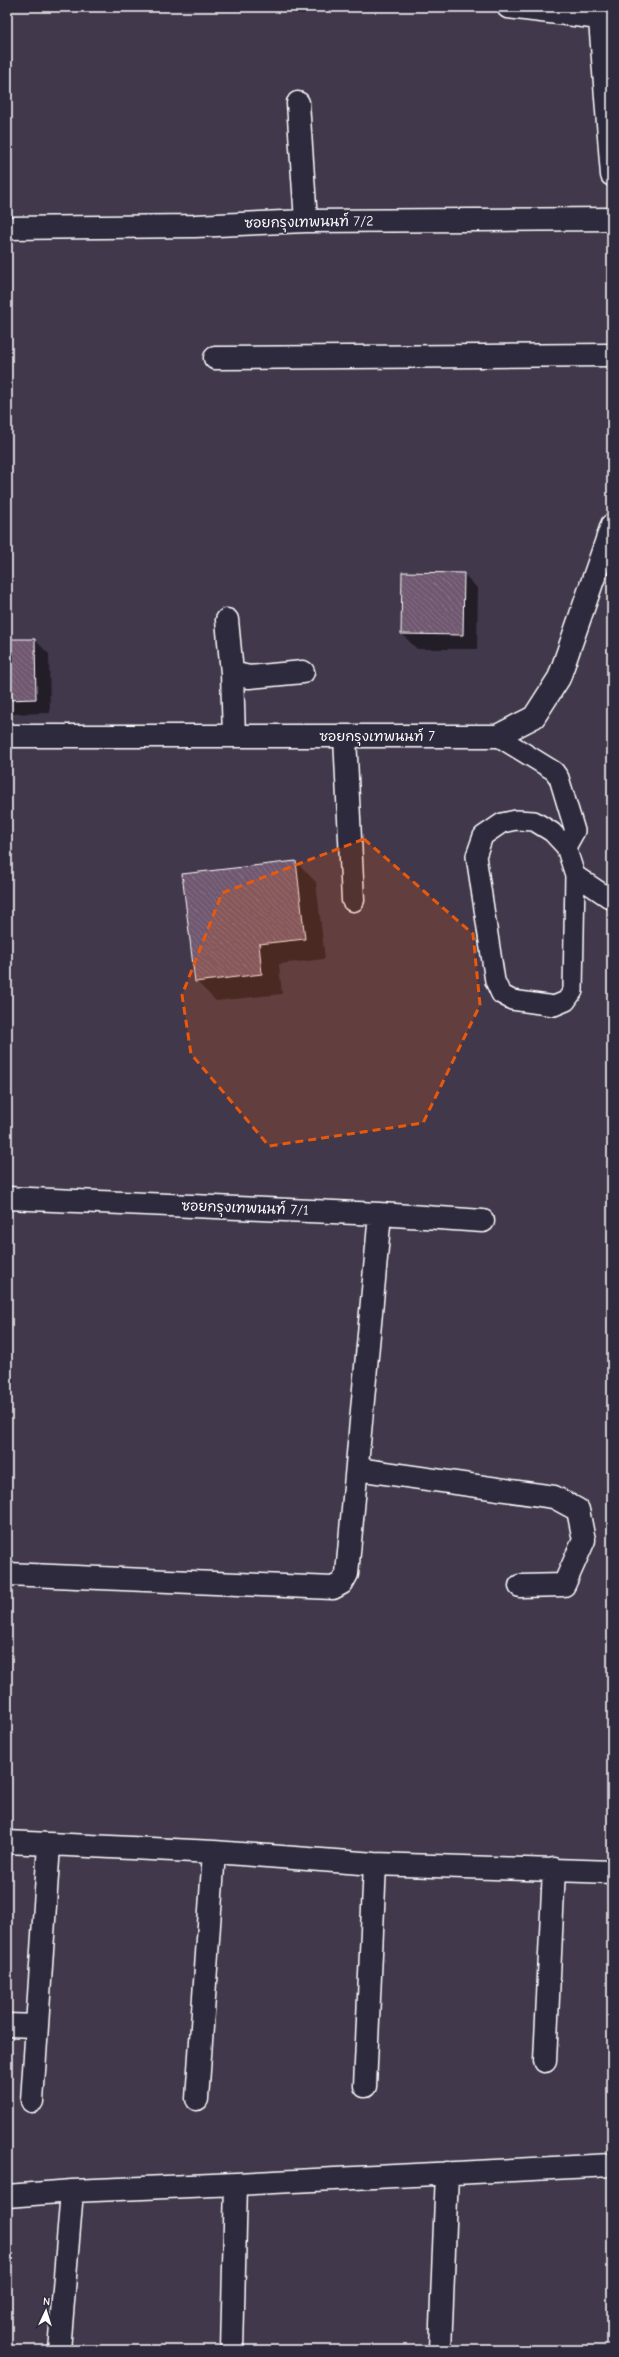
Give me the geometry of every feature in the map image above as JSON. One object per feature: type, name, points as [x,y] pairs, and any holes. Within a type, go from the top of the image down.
[{"type":"street","points":[[508,7],[600,12],[612,175]]},
{"type":"street","points":[[298,103],[306,221]]},
{"type":"street","name":"ซอยกรุงเทพนนท์ 7/2","points":[[7,228],[196,226],[306,221],[612,219]]},
{"type":"street","points":[[215,358],[612,355]]},
{"type":"street","name":"ซอยกรุงเทพนนท์ 7","points":[[7,736],[497,736],[534,717],[560,678],[612,525]]},
{"type":"street","points":[[227,620],[232,673],[234,736]]},
{"type":"street","points":[[232,673],[249,677],[303,672]]},
{"type":"street","points":[[345,737],[353,900]]},
{"type":"street","name":"ซอยกรุงเทพนนท์ 7/1","points":[[7,1198],[380,1214],[483,1221]]},
{"type":"street","points":[[7,1574],[333,1588],[342,1583],[347,1574],[380,1214]]},
{"type":"street","points":[[357,1469],[554,1497],[578,1510],[584,1540],[564,1584],[520,1586]]},
{"type":"street","points":[[7,1842],[214,1852],[375,1864],[612,1872]]},
{"type":"street","points":[[32,2101],[49,1845]]},
{"type":"street","points":[[197,2099],[214,1852]]},
{"type":"street","points":[[364,2086],[375,1864]]},
{"type":"street","points":[[545,2061],[554,1869]]},
{"type":"street","points":[[7,2025],[37,2026]]},
{"type":"street","points":[[7,2196],[72,2190],[236,2184],[612,2165]]},
{"type":"street","points":[[440,2350],[447,2173]]},
{"type":"street","points":[[232,2350],[236,2184]]},
{"type":"street","points":[[59,2350],[72,2190]]},
{"type":"lane","points":[[497,736],[550,768],[560,778],[575,831],[566,847]]},
{"type":"lane","points":[[516,820],[534,821],[552,832],[566,847],[575,875],[573,991],[566,1001],[554,1006],[512,1000],[501,994],[495,981],[476,856],[483,836],[502,823],[516,820]]},
{"type":"lane","points":[[575,875],[612,900]]},
{"type":"highlighted area","points":[[364,839],[473,934],[480,1005],[423,1123],[269,1146],[191,1054],[182,995],[222,893]]},
{"type":"building","points":[[402,572],[464,573],[463,635],[401,634]]},
{"type":"building","points":[[7,639],[35,639],[36,699],[7,700]]},
{"type":"building","points":[[296,861],[305,939],[259,944],[262,974],[195,982],[182,874]]}]
